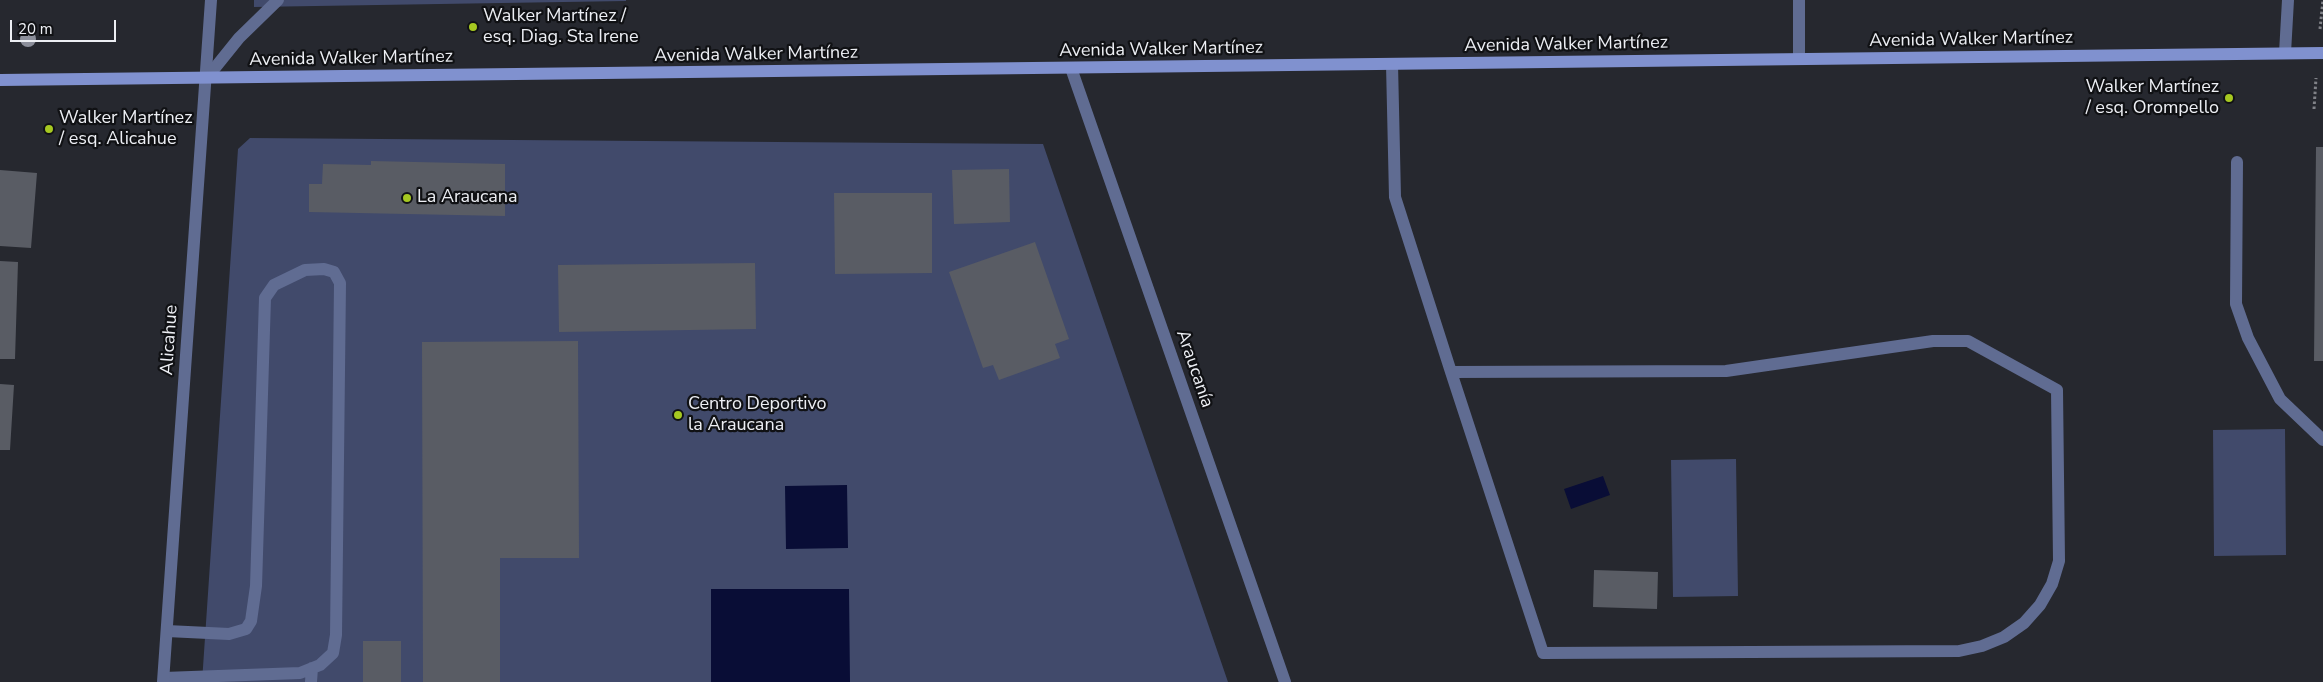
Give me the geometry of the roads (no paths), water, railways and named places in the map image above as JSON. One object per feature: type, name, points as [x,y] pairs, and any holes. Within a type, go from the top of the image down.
[{"type":"main road","name":"Avenida Walker Martínez","points":[[0,80],[2323,53]]},
{"type":"street","name":"Alicahue","points":[[164,680],[211,0]]},
{"type":"street","points":[[206,79],[239,38],[278,0]]},
{"type":"street","points":[[1799,0],[1799,59]]},
{"type":"street","points":[[2285,54],[2288,0]]},
{"type":"street","points":[[1392,64],[1395,197],[1543,653],[1959,651],[1982,646],[2004,637],[2024,623],[2040,605],[2052,584],[2059,560],[2057,390],[1968,341],[1934,341],[1726,371],[1452,372]]},
{"type":"street","name":"Araucanía","points":[[1071,68],[1285,682]]},
{"type":"street","points":[[2237,162],[2236,304],[2248,338],[2280,399],[2323,440]]},
{"type":"street","points":[[164,680],[300,672],[320,665],[333,653],[336,635],[340,283],[334,272],[324,269],[305,270],[274,285],[265,298],[256,586],[252,621],[246,629],[229,634],[167,631]]},
{"type":"street","points":[[311,682],[312,668]]},
{"type":"place","name":"Walker Martínez / esq. Diag. Sta Irene","points":[[473,27]]},
{"type":"place","name":"Walker Martínez / esq. Orompello","points":[[2229,98]]},
{"type":"place","name":"Walker Martínez / esq. Alicahue","points":[[49,129]]},
{"type":"place","name":"La Araucana","points":[[407,198]]},
{"type":"place","name":"Centro Deportivo la Araucana","points":[[678,415]]}]
